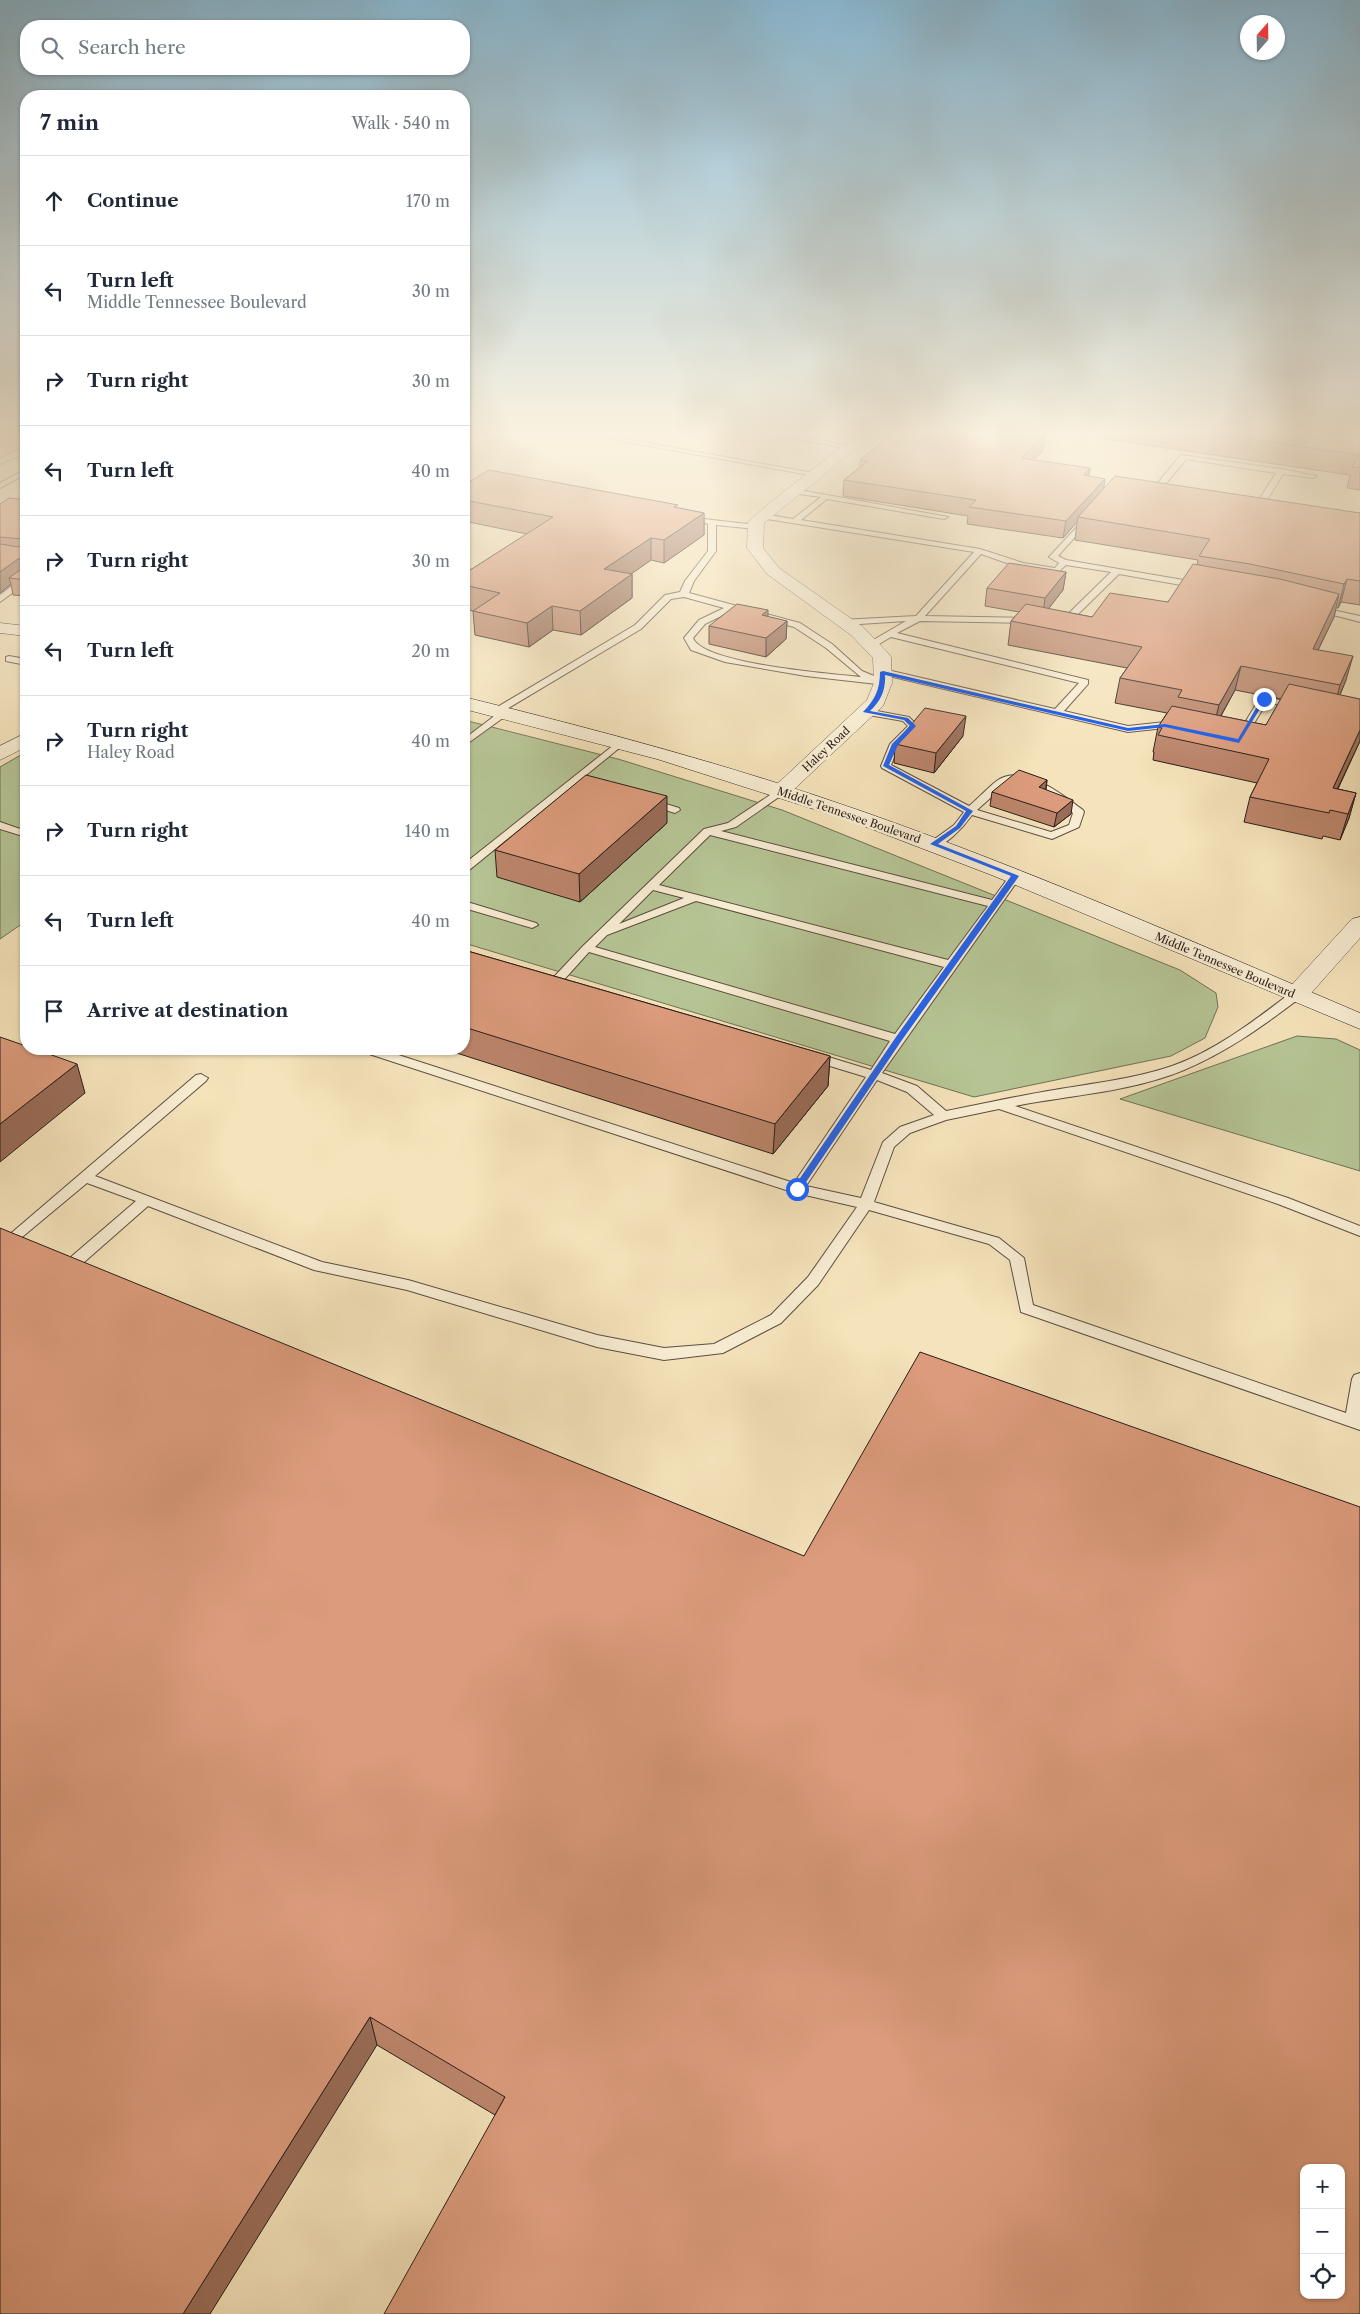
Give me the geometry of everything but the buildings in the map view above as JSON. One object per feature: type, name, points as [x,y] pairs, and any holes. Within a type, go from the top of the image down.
[{"type":"street","points":[[756,543],[755,548],[773,571],[844,622],[871,645],[882,657],[883,678]]},
{"type":"street","points":[[0,628],[20,630]]},
{"type":"street","name":"Haley Road","points":[[782,790],[876,702],[883,678]]},
{"type":"street","name":"Middle Tennessee Boulevard","points":[[470,704],[620,743],[782,790],[933,844],[1015,876],[1360,1022]]},
{"type":"street","points":[[0,754],[20,742]]},
{"type":"street","points":[[1296,995],[1360,924]]},
{"type":"lane","points":[[684,594],[694,572],[712,550],[712,543]]},
{"type":"lane","points":[[930,543],[980,551],[1021,565],[1057,571],[1064,562]]},
{"type":"lane","points":[[1065,543],[1053,557],[1064,562],[1212,587]]},
{"type":"lane","points":[[871,645],[918,618],[980,551]]},
{"type":"lane","points":[[1049,620],[1069,618],[1117,571]]},
{"type":"lane","points":[[0,599],[20,584]]},
{"type":"lane","points":[[470,738],[500,712],[638,627],[668,597],[684,594],[797,624],[829,646],[859,673],[1128,729],[1165,725],[1184,729]]},
{"type":"lane","points":[[1306,604],[1337,614],[1360,618]]},
{"type":"lane","points":[[734,606],[702,622],[688,638],[694,648],[716,657],[755,665],[883,678]]},
{"type":"lane","points":[[844,622],[918,618],[1039,620]]},
{"type":"lane","points":[[889,634],[1085,682],[1058,713]]},
{"type":"lane","points":[[9,659],[20,661]]},
{"type":"lane","points":[[1230,739],[1239,741],[1264,699],[1302,707]]},
{"type":"lane","points":[[866,712],[906,719],[913,726],[895,744],[886,766],[970,811],[1052,836],[1074,827],[1079,812],[1050,790],[1014,777],[1003,781],[970,811],[958,827],[933,844]]},
{"type":"lane","points":[[470,864],[580,781],[620,743]]},
{"type":"lane","points":[[557,980],[600,935],[708,831],[732,825],[782,790]]},
{"type":"lane","points":[[639,798],[675,810]]},
{"type":"lane","points":[[0,825],[20,832]]},
{"type":"lane","points":[[708,831],[995,904]]},
{"type":"lane","points":[[797,1189],[898,1039],[1015,876]]},
{"type":"lane","points":[[651,886],[952,964]]},
{"type":"lane","points":[[600,935],[696,898]]},
{"type":"lane","points":[[470,906],[532,925]]},
{"type":"lane","points":[[587,948],[898,1039]]},
{"type":"lane","points":[[85,1176],[319,1266],[408,1285],[598,1341],[664,1354],[717,1349],[776,1319],[813,1281],[866,1204],[888,1145],[905,1130],[943,1116],[998,1104],[1121,1084],[1178,1068],[1218,1049],[1252,1029],[1296,995]]},
{"type":"lane","points":[[800,1053],[875,1075],[912,1089],[943,1116]]},
{"type":"lane","points":[[386,1055],[797,1189],[866,1204],[994,1241],[1017,1258],[1026,1308],[1357,1423],[1360,1379]]},
{"type":"lane","points":[[16,1235],[201,1078]]},
{"type":"lane","points":[[998,1104],[1283,1201],[1360,1231]]},
{"type":"lane","points":[[77,1260],[146,1200]]},
{"type":"green space","points":[[470,722],[618,759],[782,810],[1180,970],[1216,993],[1218,1007],[1205,1038],[1171,1056],[974,1097],[470,945]]},
{"type":"green space","points":[[20,755],[20,925],[0,939],[0,767]]},
{"type":"green space","points":[[1297,1036],[1336,1039],[1360,1050],[1360,1171],[1120,1099]]},
{"type":"route","points":[[797,1189],[898,1039],[1015,876],[933,844],[958,827],[970,811],[886,766],[895,744],[913,726],[906,719],[866,712],[876,702],[883,683],[883,672],[1128,729],[1165,725],[1239,741],[1264,699]]}]
